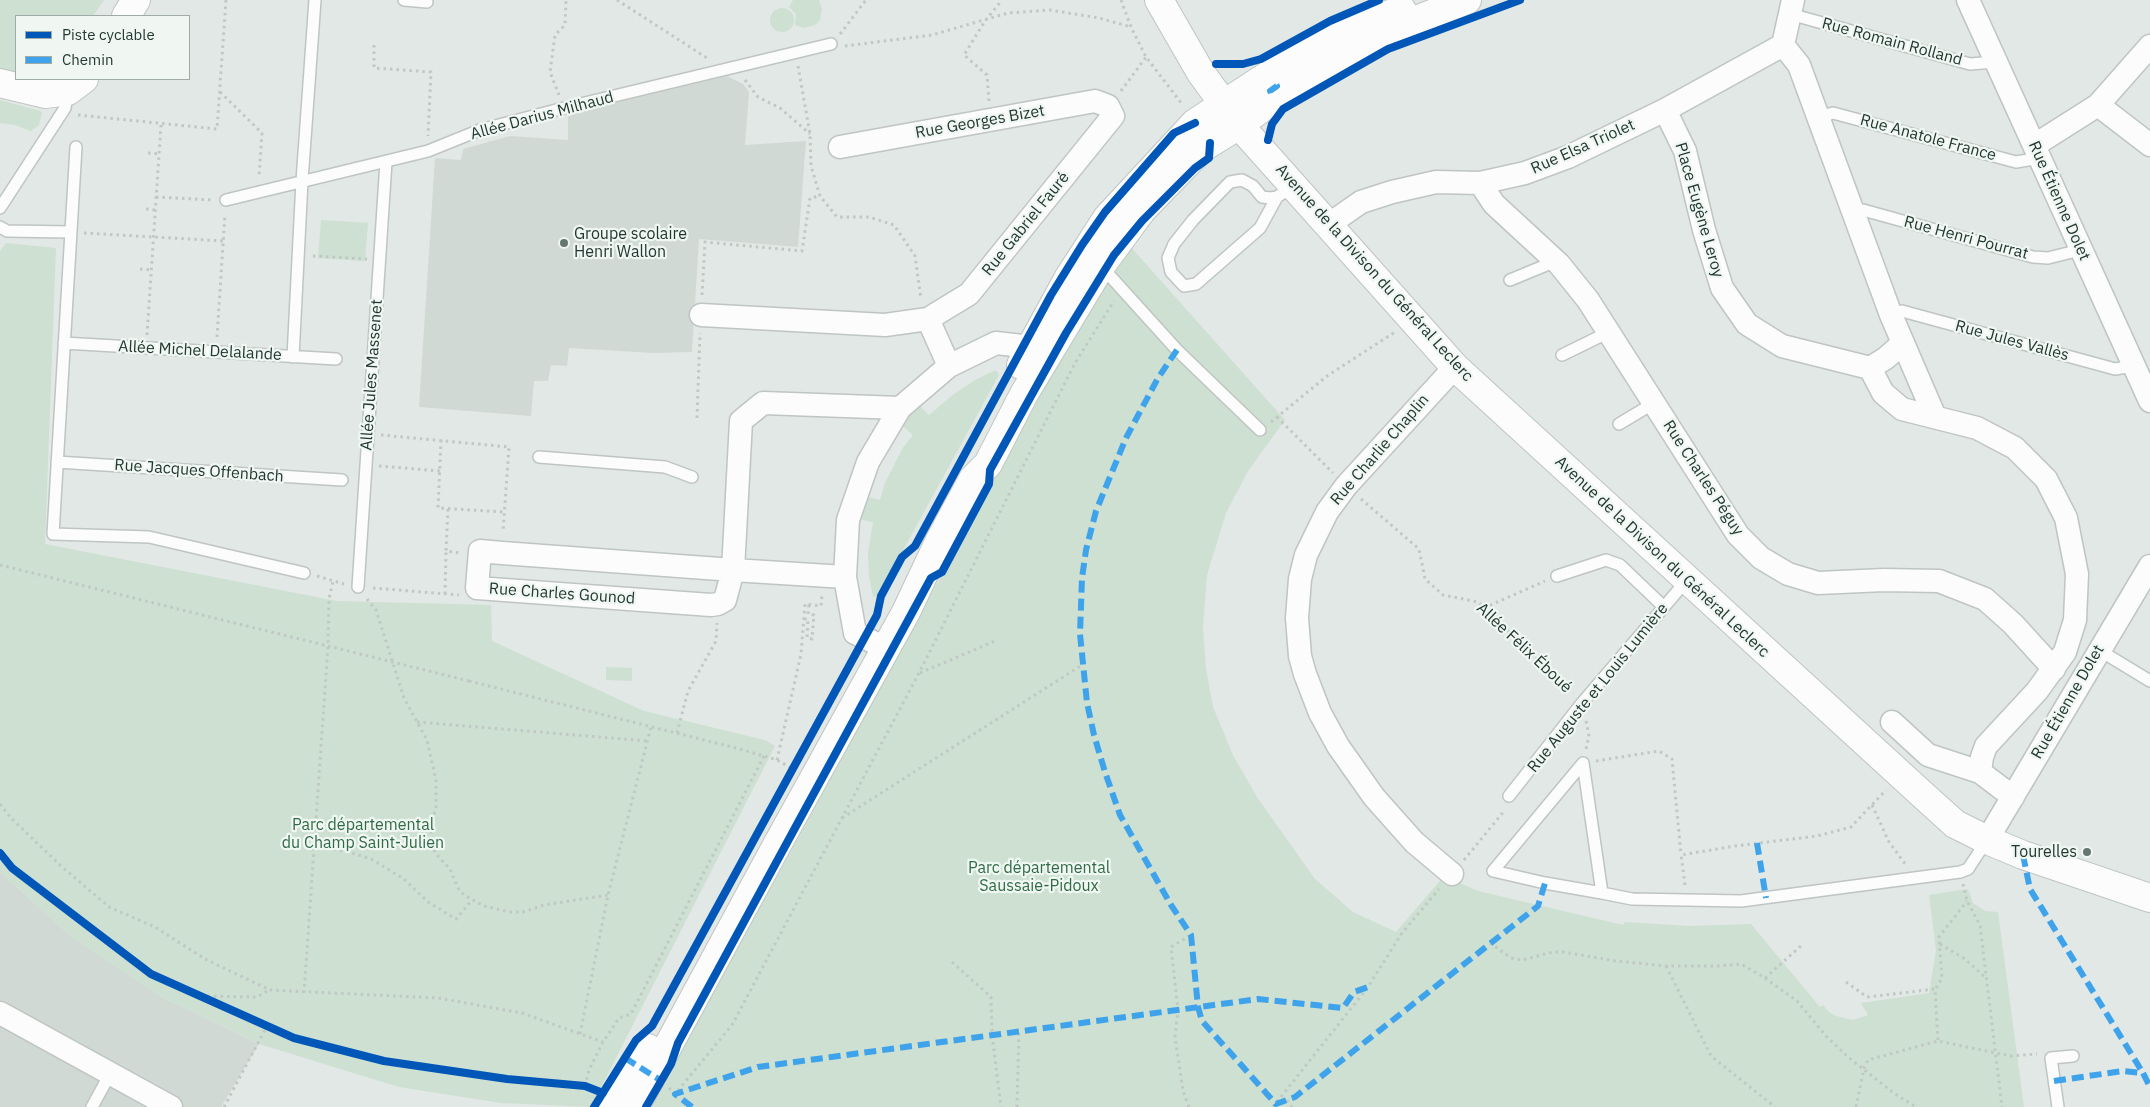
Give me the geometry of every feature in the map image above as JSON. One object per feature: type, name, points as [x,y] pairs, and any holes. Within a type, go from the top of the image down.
[{"type":"main road","points":[[127,15],[136,0]]},
{"type":"main road","name":"Avenue de la Divison du Général Leclerc","points":[[1160,0],[1201,73],[1285,191],[1328,225],[1456,367],[1900,775],[1956,824],[1988,840],[2023,855],[2150,898]]},
{"type":"main road","points":[[607,1107],[638,1066],[788,766],[873,642],[920,560],[947,503],[1034,358],[1142,210],[1270,74],[1361,24],[1432,0]]},
{"type":"main road","points":[[635,1107],[906,612],[939,542],[973,478],[988,464],[1069,277],[1107,218],[1195,123],[1231,114],[1275,98],[1352,51],[1391,30],[1467,0]]},
{"type":"main road","points":[[0,83],[45,94],[72,93]]},
{"type":"main road","points":[[873,642],[886,636],[906,612]]},
{"type":"street","name":"Rue Étienne Dolet","points":[[1968,0],[2150,401]]},
{"type":"street","points":[[1792,7],[1783,45],[1799,65],[1852,215],[1891,315],[1935,417]]},
{"type":"street","name":"Rue Elsa Triolet","points":[[1328,225],[1361,202],[1392,192],[1436,182],[1480,184],[1525,173],[1568,158],[1665,110],[1783,45]]},
{"type":"street","points":[[2038,152],[2098,105],[2150,46]]},
{"type":"street","name":"Rue Georges Bizet","points":[[840,147],[1095,101],[1111,111]]},
{"type":"street","points":[[2098,105],[2150,145]]},
{"type":"street","name":"Place Eugène Leroy","points":[[1665,110],[1685,151],[1704,230],[1722,288],[1747,324],[1782,346],[1870,368]]},
{"type":"street","name":"Rue Gabriel Fauré","points":[[701,316],[885,325],[928,320],[969,294],[1111,111]]},
{"type":"street","name":"Rue Charles Péguy","points":[[1480,184],[1494,204],[1554,260],[1588,300],[1738,535],[1761,558],[1788,574],[1818,583],[1884,580],[1939,581],[1985,599],[2013,624],[2054,669]]},
{"type":"street","points":[[928,320],[949,366]]},
{"type":"street","points":[[873,642],[855,633],[845,577],[848,520],[868,462],[900,408],[949,366],[996,343],[1034,358]]},
{"type":"street","points":[[1903,343],[1886,358],[1870,368],[1883,393],[1902,409],[1977,428],[2015,448],[2046,479],[2066,518],[2077,574],[2075,620],[2065,652],[2054,669],[1986,746],[1980,772]]},
{"type":"street","name":"Rue Charlie Chaplin","points":[[1452,874],[1414,842],[1360,778],[1338,746],[1320,713],[1304,674],[1297,637],[1300,579],[1306,556],[1326,512],[1346,486],[1456,367]]},
{"type":"street","points":[[718,604],[724,600],[733,570],[741,421],[763,403],[900,408]]},
{"type":"street","name":"Rue Charles Gounod","points":[[718,604],[477,588],[480,551],[845,577]]},
{"type":"street","name":"Rue Étienne Dolet","points":[[1988,840],[2150,566]]},
{"type":"street","points":[[1892,722],[1928,754],[1980,772],[2013,797]]},
{"type":"street","points":[[0,1013],[171,1107]]},
{"type":"lane","points":[[293,357],[302,181],[315,0]]},
{"type":"lane","points":[[404,0],[427,2]]},
{"type":"lane","name":"Rue Romain Rolland","points":[[1792,7],[1970,64],[1995,62]]},
{"type":"lane","name":"Allée Darius Milhaud","points":[[226,200],[428,151],[480,130],[564,108],[831,44]]},
{"type":"lane","points":[[0,208],[72,93]]},
{"type":"lane","name":"Rue Anatole France","points":[[1817,118],[1833,113],[2016,162],[2038,152]]},
{"type":"lane","points":[[76,147],[53,534],[149,536],[304,573]]},
{"type":"lane","name":"Allée Jules Massenet","points":[[358,587],[386,162]]},
{"type":"lane","points":[[1242,180],[1253,186],[1262,197],[1270,198],[1285,191],[1260,228],[1196,284],[1184,286],[1170,272],[1168,258],[1174,244],[1193,220],[1230,182],[1242,180]]},
{"type":"lane","name":"Rue Henri Pourrat","points":[[1852,215],[1863,210],[2033,257],[2048,258],[2080,250]]},
{"type":"lane","points":[[0,227],[7,231],[71,232]]},
{"type":"lane","points":[[1510,280],[1554,260]]},
{"type":"lane","points":[[1101,266],[1123,288],[1177,350],[1260,430]]},
{"type":"lane","name":"Rue Jules Vallès","points":[[1891,315],[1902,311],[2115,369],[2133,366]]},
{"type":"lane","points":[[1562,355],[1609,332]]},
{"type":"lane","name":"Allée Michel Delalande","points":[[64,343],[336,359]]},
{"type":"lane","points":[[1619,424],[1654,403]]},
{"type":"lane","points":[[539,457],[665,466],[692,477]]},
{"type":"lane","name":"Rue Jacques Offenbach","points":[[57,462],[342,480]]},
{"type":"lane","points":[[1558,576],[1606,560],[1620,565],[1664,607]]},
{"type":"lane","name":"Rue Auguste et Louis Lumière","points":[[1509,796],[1582,704],[1687,580]]},
{"type":"lane","points":[[2099,650],[2150,681]]},
{"type":"lane","points":[[1584,762],[1602,893]]},
{"type":"lane","points":[[1584,762],[1493,871],[1545,884],[1632,899],[1741,901],[1960,872],[1968,869],[1988,840]]},
{"type":"lane","points":[[2058,1107],[2051,1058],[2073,1056]]},
{"type":"lane","points":[[92,1107],[110,1074]]},
{"type":"path","points":[[72,93],[82,117],[217,129],[226,0]]},
{"type":"path","points":[[564,108],[550,72],[555,36],[565,25],[566,0]]},
{"type":"path","points":[[866,0],[831,44],[838,46],[932,36],[1008,13],[1050,10],[1099,18],[1131,27]]},
{"type":"path","points":[[990,120],[988,75],[964,55],[985,20],[1002,0]]},
{"type":"path","points":[[1121,0],[1131,27],[1146,58],[1185,107]]},
{"type":"path","points":[[374,45],[374,68],[431,72],[428,151]]},
{"type":"path","points":[[796,53],[810,134],[811,166],[820,196],[837,216],[869,217],[894,225],[915,256],[922,306],[928,320]]},
{"type":"path","points":[[1111,111],[1146,58]]},
{"type":"path","points":[[220,92],[262,133],[258,192]]},
{"type":"path","points":[[146,348],[160,125]]},
{"type":"path","points":[[148,153],[159,154]]},
{"type":"path","points":[[697,418],[705,242],[802,250],[810,198],[820,196]]},
{"type":"path","points":[[156,197],[226,200],[216,352]]},
{"type":"path","points":[[146,209],[155,210]]},
{"type":"path","points":[[71,232],[223,241]]},
{"type":"path","points":[[298,255],[380,260]]},
{"type":"path","points":[[140,269],[152,270]]},
{"type":"path","points":[[665,1084],[675,1094],[732,1025],[919,673],[1075,363],[1123,288]]},
{"type":"path","points":[[1260,430],[1327,376],[1413,319]]},
{"type":"path","points":[[368,433],[509,447],[502,553]]},
{"type":"path","points":[[442,440],[438,508],[505,512]]},
{"type":"path","points":[[366,465],[440,471]]},
{"type":"path","points":[[445,594],[448,509]]},
{"type":"path","points":[[446,551],[455,552]]},
{"type":"path","points":[[0,565],[677,733],[764,756],[788,766],[804,611]]},
{"type":"path","points":[[304,573],[358,587],[467,596],[477,588]]},
{"type":"path","points":[[1484,608],[1558,576]]},
{"type":"path","points":[[304,993],[328,646],[329,599],[333,581]]},
{"type":"path","points":[[358,587],[376,610],[404,698],[426,740],[436,781],[436,807],[431,825],[431,843],[436,854],[450,869],[458,888],[472,900],[497,911],[523,912],[544,904],[608,895]]},
{"type":"path","points":[[677,733],[688,691],[716,641],[718,604]]},
{"type":"path","points":[[804,619],[808,619],[807,638],[812,639],[814,614],[808,614],[809,605]]},
{"type":"path","points":[[919,673],[994,641]]},
{"type":"path","points":[[841,818],[1082,665]]},
{"type":"path","points":[[1582,704],[1589,736],[1584,762],[1659,751],[1672,759],[1686,900]]},
{"type":"path","points":[[417,722],[648,741]]},
{"type":"path","points":[[580,1034],[608,895],[651,727]]},
{"type":"path","points":[[585,1086],[589,1070],[618,1018],[631,1014],[764,756]]},
{"type":"path","points":[[1681,855],[1817,836],[1851,827],[1900,775]]},
{"type":"path","points":[[1273,1107],[1368,986],[1402,934],[1508,806],[1509,796]]},
{"type":"path","points":[[0,804],[11,818],[61,866],[109,907],[155,927],[205,959],[270,990],[438,998],[522,1013],[603,1042]]},
{"type":"path","points":[[1872,805],[1889,842],[1905,864],[1910,879]]},
{"type":"path","points":[[314,846],[349,852],[371,859],[404,879],[428,902],[456,919],[472,900]]},
{"type":"path","points":[[1960,872],[1967,901],[1980,925],[2002,1107]]},
{"type":"path","points":[[1938,1041],[1936,988],[1942,978],[1939,937],[1967,901]]},
{"type":"path","points":[[1189,1107],[1183,1091],[1174,1037],[1178,1010],[1171,948],[1191,936]]},
{"type":"path","points":[[1490,943],[1511,958],[1522,960],[1553,952],[1563,952],[1616,962],[1666,966],[1741,964],[1765,978],[1797,1001],[1826,1036],[1895,1094],[1916,1107]]},
{"type":"path","points":[[1939,944],[1965,959],[1988,980]]},
{"type":"path","points":[[1765,978],[1802,945]]},
{"type":"path","points":[[952,962],[991,997],[992,1035],[1001,1107]]},
{"type":"path","points":[[1666,966],[1710,1056],[1775,1107]]},
{"type":"path","points":[[1846,982],[1867,997],[1936,988]]},
{"type":"path","points":[[201,996],[258,997],[270,990]]},
{"type":"path","points":[[224,1107],[267,1026]]},
{"type":"path","points":[[1017,1107],[1019,1031]]},
{"type":"path","points":[[1856,1107],[1864,1068],[1868,1060],[1938,1041],[1997,1054],[2018,1057],[2042,1053],[2051,1058]]},
{"type":"path","points":[[1287,1100],[1292,1107]]},
{"type":"shaded area","name":"Groupe scolaire Henri Wallon","points":[[727,76],[743,84],[749,92],[745,145],[806,141],[798,247],[699,239],[692,352],[653,353],[569,348],[567,366],[551,365],[548,381],[534,381],[531,416],[419,407],[435,158],[461,160],[463,149],[510,136],[568,140],[568,114]]},
{"type":"shaded area","points":[[0,872],[72,937],[162,997],[259,1044],[221,1107],[0,1107]]},
{"type":"green space","points":[[0,0],[104,0],[94,15],[15,15],[15,80],[51,80],[49,83],[0,81]]},
{"type":"green space","points":[[793,0],[819,0],[822,9],[820,20],[815,25],[803,28],[795,25],[796,14],[789,7]]},
{"type":"green space","points":[[782,8],[787,9],[793,15],[793,25],[787,31],[782,32],[777,31],[771,25],[770,20],[771,15],[777,9]]},
{"type":"green space","points":[[0,100],[40,111],[42,113],[39,125],[31,131],[15,125],[0,123]]},
{"type":"green space","points":[[321,220],[368,223],[365,261],[318,258]]},
{"type":"green space","name":"Parc départemental du Champ Saint-Julien","points":[[6,243],[56,248],[45,544],[337,601],[491,605],[492,641],[644,711],[765,740],[775,746],[591,1107],[501,1103],[399,1087],[259,1044],[162,997],[72,937],[0,872],[0,251]]},
{"type":"green space","name":"Parc départemental Saussaie-Pidoux","points":[[1129,245],[1285,420],[1248,471],[1226,513],[1207,575],[1203,627],[1206,669],[1213,707],[1233,755],[1257,797],[1315,879],[1353,912],[1396,932],[1444,876],[1478,891],[1623,925],[1625,922],[1689,926],[1751,924],[1820,1007],[1823,1005],[1836,1016],[1853,1020],[1868,1015],[1861,1003],[1929,993],[1936,950],[1929,895],[1968,889],[1973,903],[1985,911],[1998,912],[2024,1107],[650,1107],[1009,451],[1105,282]]},
{"type":"green space","points":[[996,370],[999,375],[878,596],[873,597],[869,576],[868,553],[873,522],[858,519],[864,496],[880,500],[885,483],[902,449],[913,435],[901,425],[919,405],[929,415],[954,394],[977,379]]},
{"type":"green space","points":[[606,667],[632,668],[632,681],[606,680]]},
{"type":"marked path","points":[[1271,93],[1270,91],[1277,86],[1275,83]]},
{"type":"marked path","points":[[1177,350],[1158,378],[1126,438],[1096,511],[1086,550],[1082,578],[1080,634],[1087,703],[1105,772],[1120,815],[1171,905],[1191,935],[1198,1007],[1202,1021],[1276,1104],[1295,1097],[1538,906],[1545,883]]},
{"type":"marked path","points":[[1757,843],[1766,898]]},
{"type":"marked path","points":[[2023,855],[2030,889],[2143,1073]]},
{"type":"marked path","points":[[692,1107],[675,1094],[758,1067],[1258,999],[1343,1008],[1354,992],[1368,987]]},
{"type":"marked path","points":[[625,1058],[660,1080]]},
{"type":"marked path","points":[[2054,1081],[2123,1071],[2143,1073],[2150,1087]]},
{"type":"cycle path","points":[[1216,64],[1243,64],[1261,59],[1330,21],[1379,0]]},
{"type":"cycle path","points":[[1268,140],[1272,124],[1283,109],[1388,49],[1520,0]]},
{"type":"cycle path","points":[[594,1107],[636,1040],[652,1026],[877,615],[881,596],[902,557],[915,546],[1051,295],[1105,212],[1174,133],[1195,123]]},
{"type":"cycle path","points":[[646,1107],[671,1064],[678,1043],[931,578],[942,572],[989,484],[990,470],[1066,333],[1114,255],[1142,221],[1195,168],[1209,158],[1210,143]]},
{"type":"cycle path","points":[[0,853],[12,868],[151,974],[294,1038],[384,1061],[507,1079],[585,1086],[603,1093]]},
{"type":"place","name":"Groupe scolaire Henri Wallon","points":[[564,243]]},
{"type":"place","name":"Tourelles","points":[[2087,852]]}]
